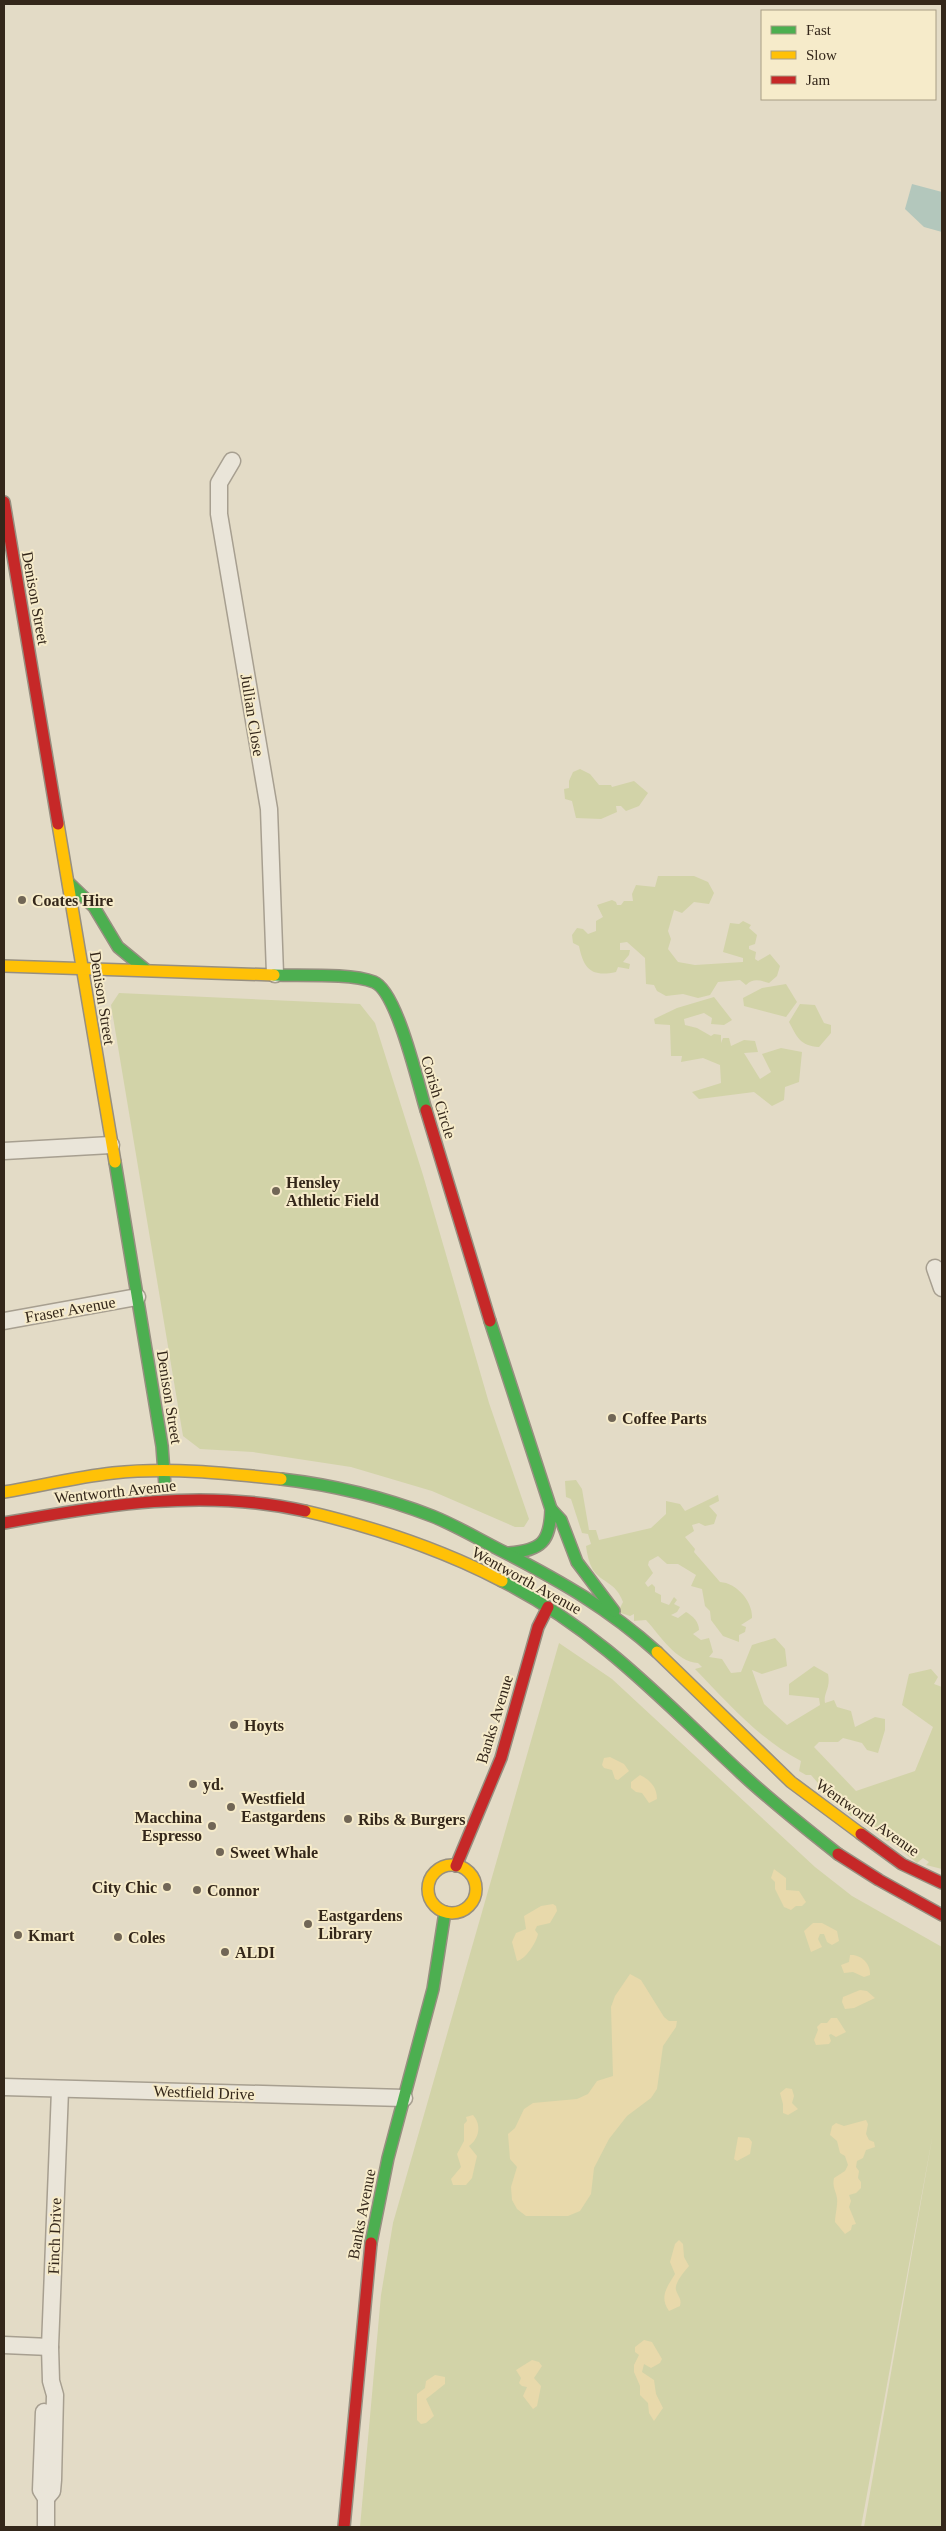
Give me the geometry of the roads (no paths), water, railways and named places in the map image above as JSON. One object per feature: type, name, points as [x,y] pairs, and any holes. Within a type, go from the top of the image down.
[{"type":"main road","name":"Denison Street","points":[[4,502],[137,1297],[164,1470],[166,1500]]},
{"type":"main road","points":[[68,882],[94,907],[98,918],[118,947],[146,970]]},
{"type":"main road","name":"Corish Circle","points":[[4,966],[275,974],[373,980],[386,990],[391,998],[501,1356],[551,1509],[551,1530],[544,1542],[526,1552],[510,1553]]},
{"type":"main road","name":"Wentworth Avenue","points":[[4,1492],[99,1475],[164,1470],[293,1478],[378,1497],[434,1517],[510,1553],[556,1595],[570,1620],[619,1657],[686,1719],[757,1789],[856,1868],[942,1916]]},
{"type":"main road","name":"Wentworth Avenue","points":[[4,1523],[94,1507],[166,1500],[281,1506],[362,1524],[556,1595],[627,1625],[689,1681],[791,1782],[902,1864],[942,1883]]},
{"type":"main road","name":"Corish Circle","points":[[551,1509],[561,1520],[577,1562],[589,1581],[627,1625]]},
{"type":"main road","name":"Banks Avenue","points":[[456,1866],[501,1758],[538,1627],[556,1595]]},
{"type":"main road","points":[[446,1866],[456,1866],[473,1877],[476,1891],[474,1898],[465,1909],[452,1913],[445,1912],[433,1904],[428,1887],[430,1878],[437,1870],[446,1866]]},
{"type":"main road","name":"Banks Avenue","points":[[344,2527],[369,2252],[377,2206],[433,1989],[445,1912]]},
{"type":"street","name":"Jullian Close","points":[[232,461],[220,483],[220,514],[269,809],[275,974]]},
{"type":"street","points":[[4,1151],[111,1144]]},
{"type":"street","points":[[935,1268],[942,1288]]},
{"type":"street","name":"Fraser Avenue","points":[[4,1321],[137,1297]]},
{"type":"street","name":"Westfield Drive","points":[[4,2087],[404,2098]]},
{"type":"street","name":"Finch Drive","points":[[46,2527],[46,2498],[52,2491],[53,2480],[55,2395],[51,2381],[50,2347],[60,2090]]},
{"type":"street","points":[[4,2345],[50,2347]]},
{"type":"place","name":"Coates Hire","points":[[22,900]]},
{"type":"place","name":"Hensley Athletic Field","points":[[276,1191]]},
{"type":"place","name":"Coffee Parts","points":[[612,1418]]},
{"type":"place","name":"Hoyts","points":[[234,1725]]},
{"type":"place","name":"yd.","points":[[193,1784]]},
{"type":"place","name":"Westfield Eastgardens","points":[[231,1807]]},
{"type":"place","name":"Ribs & Burgers","points":[[348,1819]]},
{"type":"place","name":"Macchina Espresso","points":[[212,1826]]},
{"type":"place","name":"Sweet Whale","points":[[220,1852]]},
{"type":"place","name":"City Chic","points":[[167,1887]]},
{"type":"place","name":"Connor","points":[[197,1890]]},
{"type":"place","name":"Eastgardens Library","points":[[308,1924]]},
{"type":"place","name":"Kmart","points":[[18,1935]]},
{"type":"place","name":"Coles","points":[[118,1937]]},
{"type":"place","name":"ALDI","points":[[225,1952]]}]
